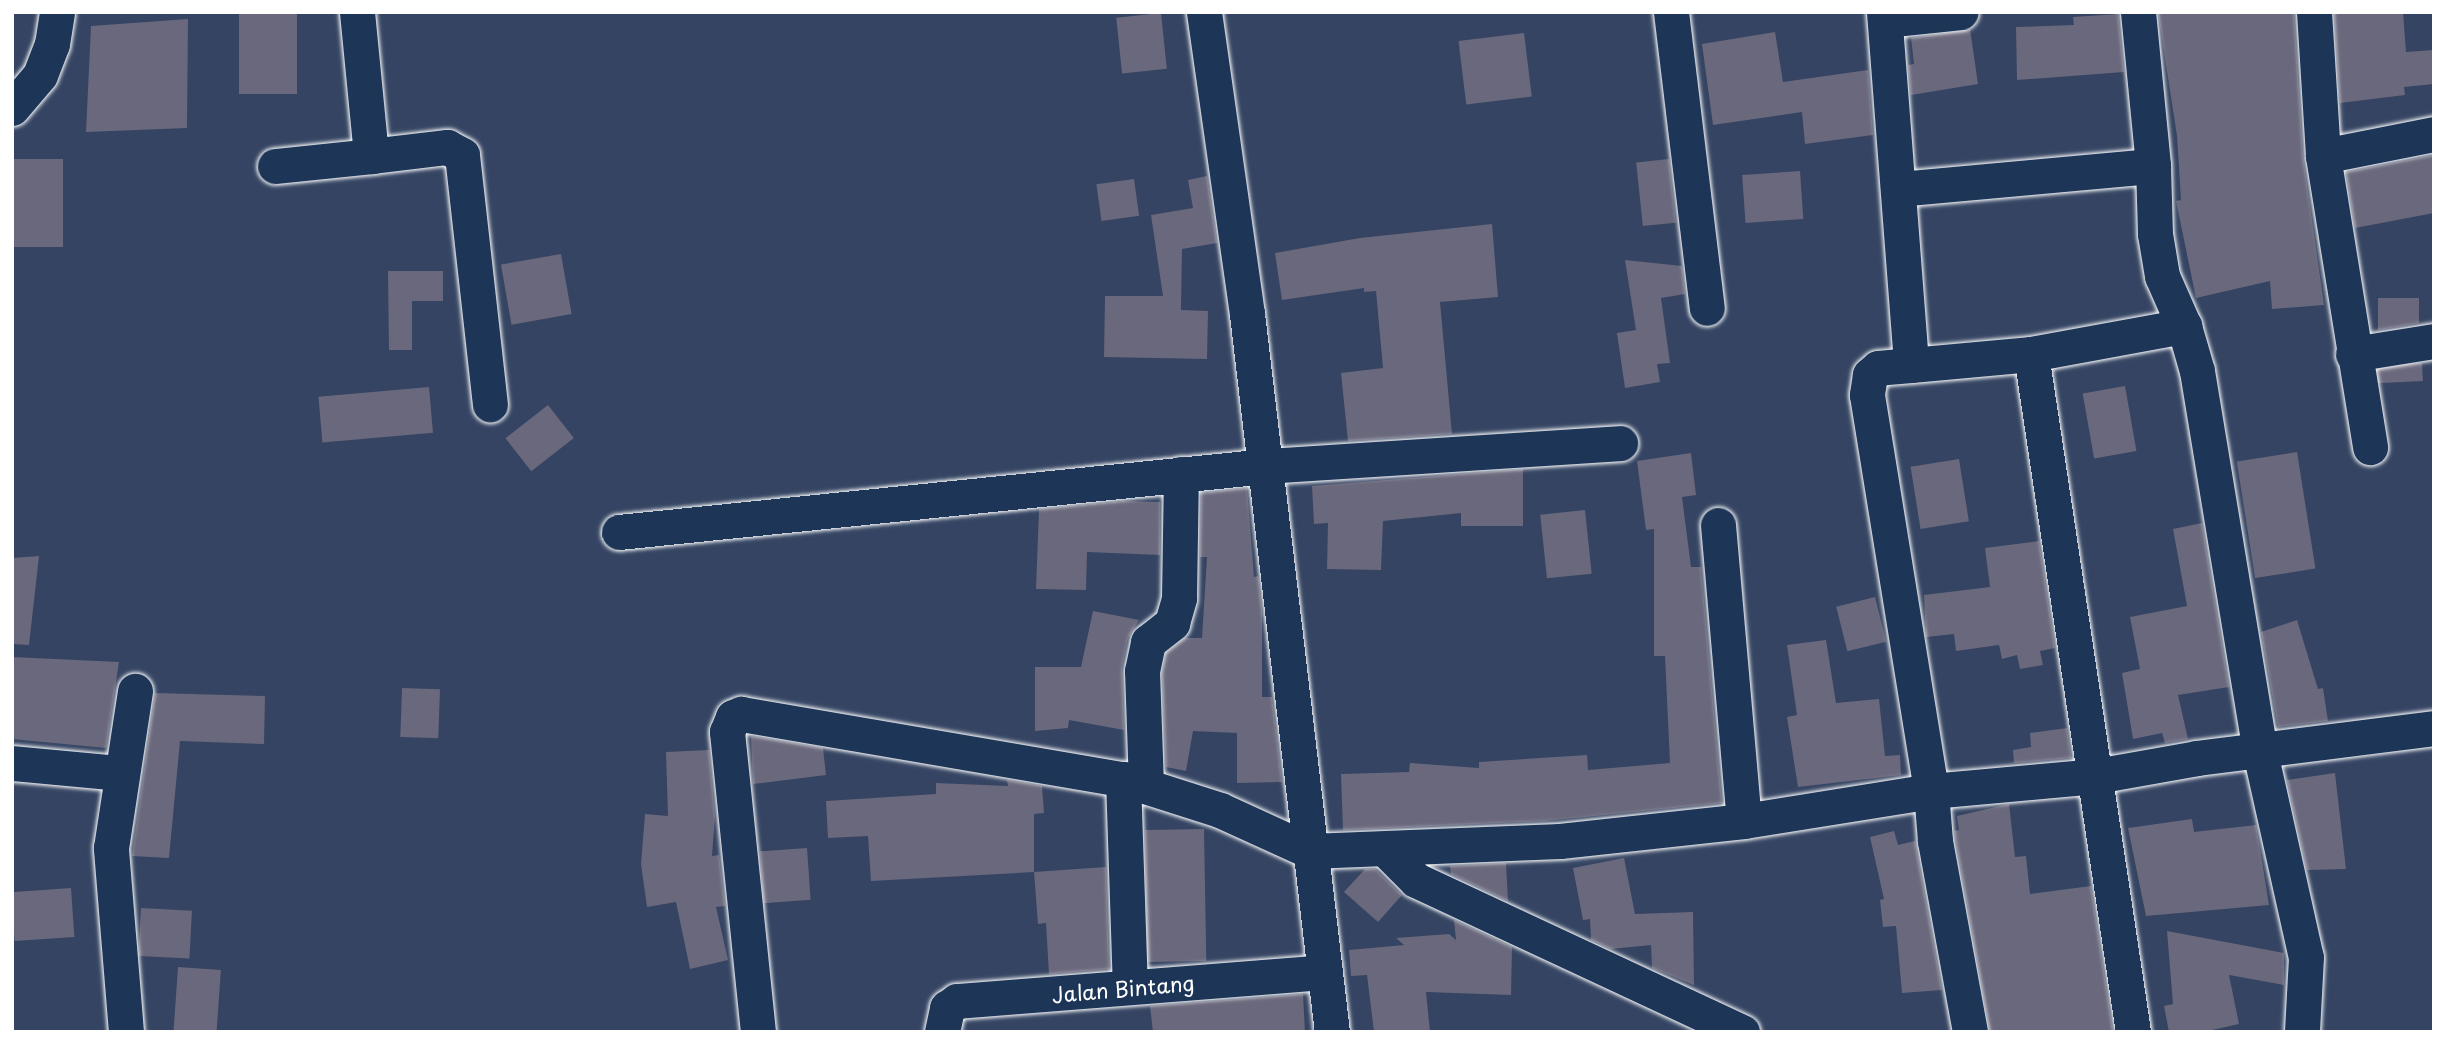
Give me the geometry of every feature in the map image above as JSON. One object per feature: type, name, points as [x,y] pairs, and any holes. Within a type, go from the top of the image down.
[{"type":"street","points":[[12,108],[40,75],[52,44],[57,12]]},
{"type":"street","points":[[357,12],[372,156]]},
{"type":"street","points":[[1204,12],[1266,466],[1332,1032]]},
{"type":"street","points":[[1671,12],[1707,307]]},
{"type":"street","points":[[1911,365],[1885,16],[1961,12]]},
{"type":"street","points":[[2138,12],[2153,166],[2155,233],[2162,276],[2184,326],[2206,418],[2260,752],[2306,957],[2302,1032]]},
{"type":"street","points":[[2314,12],[2323,156],[2370,447]]},
{"type":"street","points":[[2323,156],[2434,134]]},
{"type":"street","points":[[275,166],[447,148],[462,155],[491,404]]},
{"type":"street","points":[[1898,189],[2153,166]]},
{"type":"street","points":[[1970,1032],[1936,841],[1931,791],[1867,395],[1870,375],[1878,368],[2031,354],[2184,326]]},
{"type":"street","points":[[2353,354],[2434,341]]},
{"type":"street","points":[[2031,354],[2133,1032]]},
{"type":"street","points":[[618,532],[1266,466],[1620,443]]},
{"type":"street","points":[[1130,986],[1134,783],[1142,671],[1145,650],[1155,635],[1172,623],[1179,598],[1181,474]]},
{"type":"street","points":[[1717,525],[1744,821]]},
{"type":"street","points":[[126,1032],[111,848],[120,774],[135,691]]},
{"type":"street","points":[[758,1032],[727,732],[733,717],[751,714],[1134,783],[1254,824],[1310,851],[1560,841],[1744,821],[1931,791],[2096,776],[2434,728]]},
{"type":"street","points":[[12,763],[120,774]]},
{"type":"street","points":[[1385,850],[1416,880],[1742,1032]]},
{"type":"street","name":"Jalan Bintang","points":[[942,1032],[947,1008],[957,1002],[1325,972]]},
{"type":"building","points":[[239,12],[297,12],[297,94],[239,94]]},
{"type":"building","points":[[2158,12],[2294,12],[2303,157],[2324,305],[2272,309],[2270,281],[2196,298],[2176,201],[2181,200],[2177,136]]},
{"type":"building","points":[[2334,12],[2403,12],[2406,52],[2434,50],[2434,84],[2404,87],[2405,95],[2340,103]]},
{"type":"building","points":[[1161,13],[1167,69],[1122,73],[1116,18]]},
{"type":"building","points":[[2118,14],[2124,72],[2017,80],[2016,27],[2074,25],[2073,17]]},
{"type":"building","points":[[188,19],[187,128],[86,132],[91,26]]},
{"type":"building","points":[[1970,29],[1978,84],[1911,95],[1908,65],[1914,64],[1911,38]]},
{"type":"building","points":[[1775,32],[1783,82],[1868,70],[1873,135],[1805,144],[1802,112],[1713,125],[1702,44]]},
{"type":"building","points":[[1524,33],[1532,97],[1466,105],[1458,41]]},
{"type":"building","points":[[2434,155],[2434,213],[2355,228],[2346,172]]},
{"type":"building","points":[[12,159],[63,159],[63,247],[12,247]]},
{"type":"building","points":[[1669,159],[1676,223],[1643,226],[1636,162]]},
{"type":"building","points":[[1800,171],[1803,219],[1745,223],[1742,175]]},
{"type":"building","points":[[1207,176],[1217,243],[1182,249],[1181,310],[1208,311],[1207,359],[1104,357],[1105,296],[1163,296],[1151,215],[1193,208],[1188,180]]},
{"type":"building","points":[[1134,179],[1139,216],[1102,221],[1096,184]]},
{"type":"building","points":[[1492,224],[1498,297],[1440,302],[1452,434],[1348,441],[1341,373],[1383,368],[1376,291],[1364,292],[1364,288],[1282,300],[1275,253],[1360,238]]},
{"type":"building","points":[[561,254],[572,314],[512,325],[501,265]]},
{"type":"building","points":[[1625,260],[1682,266],[1685,294],[1661,298],[1670,363],[1657,364],[1660,382],[1625,388],[1617,333],[1636,330]]},
{"type":"building","points":[[388,271],[443,271],[443,301],[412,301],[412,350],[389,350]]},
{"type":"building","points":[[2378,298],[2419,298],[2419,323],[2378,330]]},
{"type":"building","points":[[2422,363],[2423,381],[2378,383],[2377,365]]},
{"type":"building","points":[[2125,386],[2136,451],[2094,458],[2083,393]]},
{"type":"building","points":[[429,387],[433,433],[322,442],[318,397]]},
{"type":"building","points":[[548,405],[574,438],[531,471],[505,438]]},
{"type":"building","points":[[2297,452],[2315,569],[2255,578],[2237,462]]},
{"type":"building","points":[[1691,453],[1696,495],[1682,497],[1691,567],[1701,567],[1722,803],[1545,821],[1343,830],[1341,774],[1409,772],[1410,763],[1479,768],[1479,762],[1587,755],[1588,770],[1670,763],[1665,656],[1654,656],[1654,529],[1646,530],[1637,461]]},
{"type":"building","points":[[1959,459],[1969,521],[1920,529],[1911,467]]},
{"type":"building","points":[[1523,469],[1523,526],[1461,526],[1461,513],[1383,521],[1381,570],[1327,569],[1328,523],[1314,524],[1312,486]]},
{"type":"building","points":[[1247,488],[1254,577],[1258,576],[1262,609],[1262,697],[1272,697],[1282,782],[1237,783],[1237,733],[1193,731],[1186,771],[1166,767],[1162,673],[1166,653],[1185,638],[1202,638],[1207,557],[1200,557],[1201,493]]},
{"type":"building","points":[[1124,501],[1160,502],[1160,555],[1087,552],[1086,590],[1036,589],[1039,509]]},
{"type":"building","points":[[1585,510],[1592,574],[1547,578],[1540,515]]},
{"type":"building","points":[[2202,523],[2229,687],[2178,695],[2188,739],[2165,743],[2162,733],[2133,739],[2122,673],[2140,669],[2130,617],[2187,606],[2173,529]]},
{"type":"building","points":[[2039,541],[2055,648],[2040,651],[2043,665],[2020,669],[2017,655],[2002,659],[1999,645],[1956,651],[1954,634],[1926,637],[1924,595],[1990,587],[1985,548]]},
{"type":"building","points":[[39,556],[29,645],[12,644],[12,558]]},
{"type":"building","points":[[1875,597],[1886,642],[1847,651],[1836,607]]},
{"type":"building","points":[[1093,611],[1139,620],[1128,638],[1122,667],[1124,730],[1069,720],[1068,728],[1035,731],[1035,667],[1081,667]]},
{"type":"building","points":[[2297,620],[2318,689],[2323,688],[2328,721],[2278,727],[2261,632]]},
{"type":"building","points":[[1826,640],[1836,703],[1879,699],[1885,756],[1900,755],[1901,775],[1798,787],[1787,717],[1797,715],[1787,645]]},
{"type":"building","points":[[12,657],[119,662],[106,748],[12,739]]},
{"type":"building","points":[[402,688],[440,689],[438,738],[400,737]]},
{"type":"building","points":[[155,693],[265,696],[264,744],[180,741],[169,858],[132,856]]},
{"type":"building","points":[[2067,728],[2071,758],[2014,763],[2013,750],[2031,747],[2030,733]]},
{"type":"building","points":[[751,736],[823,748],[826,775],[753,784]]},
{"type":"building","points":[[709,750],[715,816],[712,856],[719,855],[725,906],[716,907],[728,960],[690,969],[676,902],[647,907],[641,864],[645,814],[668,816],[666,752]]},
{"type":"building","points":[[2335,773],[2346,869],[2307,870],[2287,780]]},
{"type":"building","points":[[1007,780],[1042,786],[1044,813],[1034,814],[1034,872],[871,881],[868,836],[828,838],[826,801],[936,794],[936,783],[1008,786]]},
{"type":"building","points":[[2009,804],[2015,857],[2026,856],[2030,894],[2091,886],[2113,1032],[1990,1032],[1954,831],[1959,830],[1957,816]]},
{"type":"building","points":[[2192,819],[2194,832],[2256,825],[2269,905],[2146,916],[2128,828]]},
{"type":"building","points":[[1204,829],[1206,961],[1147,962],[1145,830]]},
{"type":"building","points":[[1894,831],[1898,845],[1915,841],[1942,990],[1902,993],[1896,926],[1883,927],[1880,900],[1884,899],[1870,837]]},
{"type":"building","points":[[807,848],[811,900],[764,903],[760,851]]},
{"type":"building","points":[[1624,858],[1635,914],[1693,912],[1694,985],[1652,968],[1651,945],[1611,949],[1591,940],[1590,919],[1583,920],[1573,868]]},
{"type":"building","points":[[1506,863],[1508,901],[1451,874],[1450,866]]},
{"type":"building","points":[[1106,867],[1109,969],[1049,974],[1046,923],[1038,924],[1034,872]]},
{"type":"building","points":[[1365,869],[1375,869],[1402,895],[1378,922],[1344,892]]},
{"type":"building","points":[[71,888],[74,937],[15,941],[12,892]]},
{"type":"building","points":[[141,908],[192,911],[189,959],[138,956]]},
{"type":"building","points":[[1454,920],[1512,947],[1511,995],[1426,992],[1430,1032],[1374,1032],[1367,975],[1351,976],[1349,950],[1404,945],[1396,938],[1449,934],[1456,940]]},
{"type":"building","points":[[2167,931],[2284,953],[2284,985],[2229,975],[2239,1024],[2203,1032],[2169,1032],[2164,1006],[2173,1004]]},
{"type":"building","points":[[178,967],[221,970],[217,1032],[173,1032]]},
{"type":"building","points":[[1303,994],[1305,1032],[1153,1032],[1150,1006]]}]
